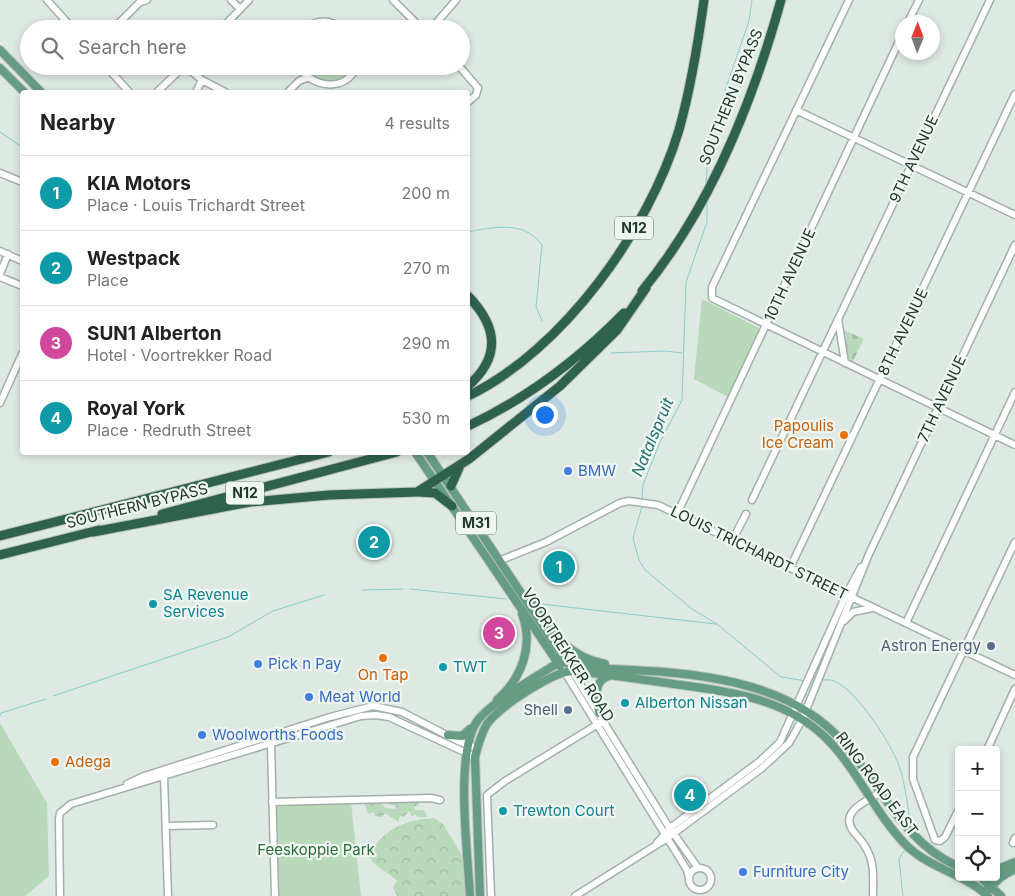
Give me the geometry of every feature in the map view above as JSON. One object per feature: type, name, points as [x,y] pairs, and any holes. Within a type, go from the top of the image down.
[{"type":"highway","name":"N12","points":[[470,395],[522,361],[553,333],[610,266],[628,238],[656,188],[678,131],[695,64],[704,0]]},
{"type":"highway","name":"SOUTHERN BYPASS","points":[[470,425],[544,383],[607,330],[646,288],[681,236],[728,147],[758,75],[781,0]]},
{"type":"highway","points":[[417,492],[462,464],[560,386],[591,358],[617,330],[646,288]]},
{"type":"highway","points":[[470,299],[486,319],[492,338],[492,349],[484,369],[470,384]]},
{"type":"highway","name":"SOUTHERN BYPASS","points":[[0,536],[317,455]]},
{"type":"highway","name":"SOUTHERN BYPASS","points":[[0,555],[386,455]]},
{"type":"highway","points":[[451,486],[455,473],[462,464]]},
{"type":"highway","points":[[93,532],[250,502],[330,495],[436,493],[452,506]]},
{"type":"main road","points":[[0,50],[20,70]]},
{"type":"main road","points":[[0,68],[22,90]]},
{"type":"main road","points":[[24,75],[39,90]]},
{"type":"main road","name":"VOORTREKKER ROAD","points":[[417,455],[521,608],[562,662],[572,671]]},
{"type":"main road","name":"VOORTREKKER ROAD","points":[[430,455],[502,561],[515,585],[536,611],[562,662],[564,671]]},
{"type":"main road","points":[[502,561],[524,590],[536,611],[560,641],[572,652],[589,660],[634,669]]},
{"type":"main road","points":[[448,735],[463,736],[514,682],[522,667],[527,637],[521,608]]},
{"type":"main road","points":[[489,709],[562,662]]},
{"type":"main road","name":"RING ROAD EAST","points":[[562,662],[609,669],[634,669],[738,683],[772,693],[798,705],[842,741],[895,815],[922,845],[955,865]]},
{"type":"main road","points":[[480,896],[474,757],[477,748],[488,724],[496,715],[564,671]]},
{"type":"main road","name":"RING ROAD EAST","points":[[564,671],[616,675],[749,696],[794,715],[825,737],[872,798],[890,826],[920,857],[986,894]]},
{"type":"main road","points":[[599,713],[596,693],[599,681],[608,676],[616,675]]},
{"type":"main road","points":[[470,896],[464,770],[467,744],[478,720]]},
{"type":"main road","points":[[1000,868],[1015,862]]},
{"type":"main road","points":[[986,894],[1001,877],[1015,869]]},
{"type":"main road","points":[[977,888],[982,881]]},
{"type":"main road","points":[[987,881],[1001,896]]},
{"type":"street","points":[[47,0],[65,20]]},
{"type":"street","points":[[121,20],[139,1],[147,0]]},
{"type":"street","points":[[231,0],[240,9]]},
{"type":"street","points":[[230,20],[249,0]]},
{"type":"street","points":[[393,0],[413,20]]},
{"type":"street","points":[[439,20],[456,0]]},
{"type":"street","points":[[849,0],[719,273],[711,291],[712,298],[1015,445]]},
{"type":"street","points":[[912,15],[919,0]]},
{"type":"street","name":"9TH AVENUE","points":[[752,500],[990,0]]},
{"type":"street","name":"10TH AVENUE","points":[[677,514],[895,50]]},
{"type":"street","points":[[114,75],[128,90]]},
{"type":"street","points":[[159,90],[175,75]]},
{"type":"street","points":[[196,75],[221,90]]},
{"type":"street","points":[[299,81],[300,75]]},
{"type":"street","points":[[307,75],[322,84],[331,85],[347,80],[351,75]]},
{"type":"street","points":[[467,75],[478,88],[476,96],[470,100]]},
{"type":"street","points":[[290,90],[299,81],[309,77]]},
{"type":"street","points":[[197,90],[202,80]]},
{"type":"street","name":"8TH AVENUE","points":[[790,568],[1015,94]]},
{"type":"street","points":[[796,110],[1015,215]]},
{"type":"street","points":[[0,173],[20,181]]},
{"type":"street","name":"7TH AVENUE","points":[[672,831],[771,752],[784,737],[812,669],[849,596],[1015,245]]},
{"type":"street","points":[[0,251],[20,260]]},
{"type":"street","points":[[8,254],[0,276],[20,285]]},
{"type":"street","points":[[838,318],[845,364]]},
{"type":"street","points":[[827,340],[836,338],[842,340]]},
{"type":"street","points":[[0,403],[20,358]]},
{"type":"street","points":[[906,623],[1015,392]]},
{"type":"street","name":"LOUIS TRICHARDT STREET","points":[[502,561],[569,531],[616,504],[629,501],[655,505],[1015,676]]},
{"type":"street","points":[[732,541],[746,514]]},
{"type":"street","points":[[955,817],[945,838],[937,841],[933,838],[913,779],[912,764],[919,743],[1015,542]]},
{"type":"street","name":"7TH AVENUE","points":[[672,831],[775,756],[792,738],[802,720],[840,625],[849,596]]},
{"type":"street","points":[[840,625],[854,612],[873,608]]},
{"type":"street","name":"VOORTREKKER ROAD","points":[[564,671],[698,868]]},
{"type":"street","name":"VOORTREKKER ROAD","points":[[572,671],[599,713],[600,724],[632,783],[687,870],[689,878]]},
{"type":"street","points":[[988,746],[1015,689]]},
{"type":"street","points":[[110,792],[144,776],[373,706],[402,712],[477,748]]},
{"type":"street","points":[[60,896],[60,813],[71,804],[342,721],[376,715],[397,720],[474,757]]},
{"type":"street","points":[[490,896],[487,795],[506,781],[600,724]]},
{"type":"street","points":[[271,744],[275,896]]},
{"type":"street","points":[[164,776],[168,896]]},
{"type":"street","points":[[632,783],[638,778]]},
{"type":"street","points":[[873,896],[872,862],[867,849],[851,828],[850,821],[852,811],[880,793]]},
{"type":"street","points":[[272,802],[431,798],[440,800]]},
{"type":"street","points":[[166,826],[213,825]]},
{"type":"street","points":[[575,896],[657,843],[672,831]]},
{"type":"street","points":[[689,878],[690,873],[698,868]]},
{"type":"street","name":"M31","points":[[689,878],[689,882],[695,889],[706,893],[712,878],[707,870],[698,868]]},
{"type":"green space","points":[[311,75],[347,75],[336,81],[322,80]]},
{"type":"green space","points":[[702,299],[761,329],[728,397],[694,379]]},
{"type":"green space","points":[[841,329],[864,339],[852,363],[846,360]]},
{"type":"green space","points":[[0,723],[47,803],[49,876],[25,896],[0,896]]},
{"type":"green space","points":[[417,799],[419,805],[414,807],[415,810],[424,810],[427,817],[418,817],[415,814],[412,817],[409,811],[404,817],[400,816],[398,822],[385,813],[382,817],[375,816],[374,812],[368,814],[365,804],[381,803],[385,808],[395,809],[395,806],[387,803],[389,801]]},
{"type":"green space","name":"Feeskoppie Park","points":[[351,802],[361,896],[279,896],[275,804]]},
{"type":"green space","points":[[434,818],[443,824],[463,857],[466,896],[397,896],[393,887],[397,881],[374,863],[369,856],[381,839],[396,828],[413,821]]},
{"type":"waterway","name":"Natalspruit","points":[[706,185],[709,137],[749,21],[752,0]]},
{"type":"waterway","points":[[0,132],[20,146]]},
{"type":"waterway","name":"Natalspruit","points":[[642,500],[643,485],[660,442],[682,400],[686,282],[707,222],[707,201]]},
{"type":"waterway","points":[[470,232],[508,227],[526,232],[535,237],[542,245],[536,307],[542,321]]},
{"type":"waterway","points":[[611,353],[665,351],[682,353]]},
{"type":"waterway","name":"Natalspruit","points":[[642,506],[633,538],[639,560],[645,570],[692,609],[717,624],[781,677],[806,681]]},
{"type":"waterway","points":[[362,590],[403,589]]},
{"type":"waterway","points":[[410,589],[506,599]]},
{"type":"waterway","points":[[53,696],[228,637],[273,611],[324,595]]},
{"type":"waterway","points":[[541,604],[716,624]]},
{"type":"waterway","name":"Natalspruit","points":[[822,680],[832,680],[843,686],[874,720],[891,749],[901,772],[907,798],[910,825]]},
{"type":"waterway","points":[[0,716],[1,713],[46,699]]},
{"type":"waterway","name":"Natalspruit","points":[[903,896],[899,859],[906,848]]},
{"type":"place","name":"Papoulis Ice Cream","points":[[844,435]]},
{"type":"place","name":"BMW","points":[[568,471]]},
{"type":"place","name":"Westpack","points":[[374,542]]},
{"type":"place","name":"KIA Motors","points":[[559,567]]},
{"type":"place","name":"SA Revenue Services","points":[[153,604]]},
{"type":"place","name":"SUN1 Alberton","points":[[499,633]]},
{"type":"place","name":"Astron Energy","points":[[991,646]]},
{"type":"place","name":"On Tap","points":[[383,658]]},
{"type":"place","name":"Pick n Pay","points":[[258,664]]},
{"type":"place","name":"TWT","points":[[443,667]]},
{"type":"place","name":"Meat World","points":[[309,697]]},
{"type":"place","name":"Alberton Nissan","points":[[625,703]]},
{"type":"place","name":"Shell","points":[[568,710]]},
{"type":"place","name":"Woolworths Foods","points":[[202,735]]},
{"type":"place","name":"Adega","points":[[55,762]]},
{"type":"place","name":"Royal York","points":[[690,795]]},
{"type":"place","name":"Trewton Court","points":[[503,811]]},
{"type":"place","name":"Furniture City","points":[[743,872]]}]
